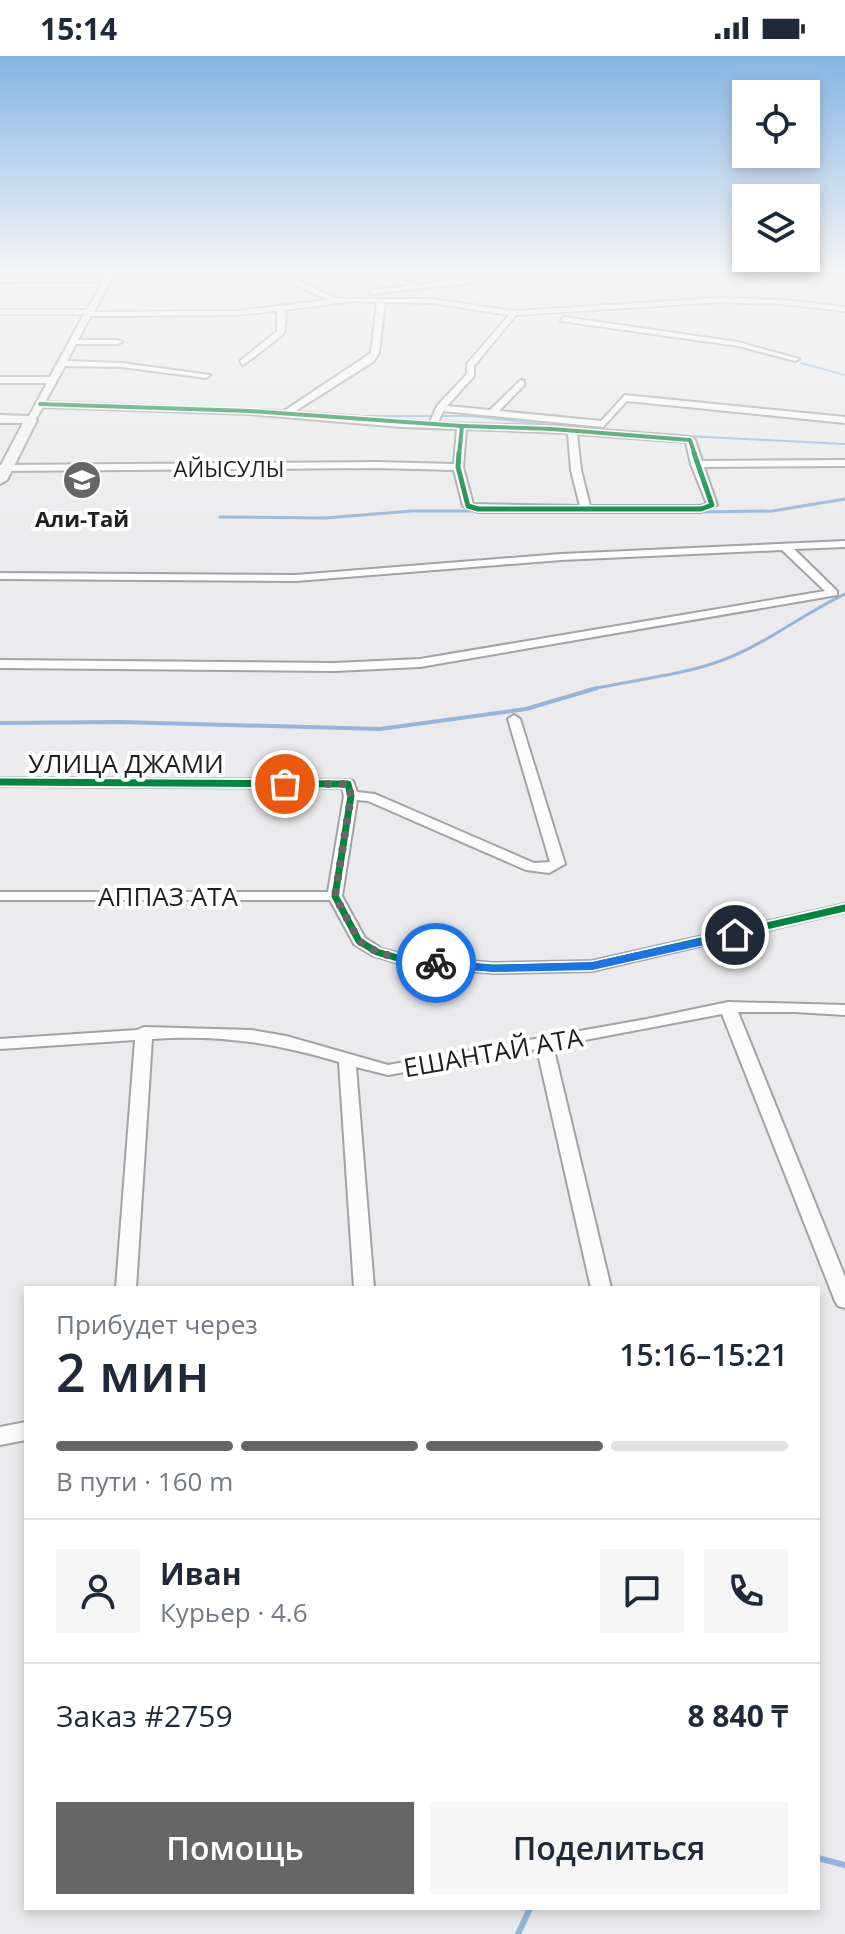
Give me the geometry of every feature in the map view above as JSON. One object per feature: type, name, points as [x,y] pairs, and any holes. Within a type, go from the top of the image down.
[{"type":"main road","points":[[0,419],[31,420],[2,472]]},
{"type":"street","points":[[284,415],[367,362]]},
{"type":"street","points":[[433,425],[440,408],[471,374],[470,366],[474,362]]},
{"type":"street","points":[[31,420],[62,363],[122,365],[206,375]]},
{"type":"street","points":[[0,380],[52,380]]},
{"type":"street","points":[[493,412],[521,383]]},
{"type":"street","points":[[440,408],[603,424],[625,398],[845,420]]},
{"type":"street","points":[[40,404],[284,415],[690,440],[712,505],[701,509],[478,509],[468,506],[458,467],[462,426]]},
{"type":"street","points":[[572,431],[576,470],[585,508]]},
{"type":"street","points":[[696,464],[845,463]]},
{"type":"street","name":"АЙЫСУЛЫ","points":[[2,472],[347,465],[458,467]]},
{"type":"street","points":[[0,576],[296,578],[561,557],[845,544]]},
{"type":"street","points":[[0,664],[335,667],[420,663],[833,593],[786,548]]},
{"type":"street","name":"УЛИЦА ДЖАМИ","points":[[0,782],[350,790],[531,867],[549,869],[558,864],[514,719]]},
{"type":"street","points":[[350,790],[335,896],[359,941],[377,952],[408,961],[493,968],[592,966],[845,908]]},
{"type":"street","name":"АППАЗ АТА","points":[[0,896],[335,896]]},
{"type":"street","name":"ЕШАНТАЙ АТА","points":[[0,1044],[42,1044],[144,1032],[250,1035],[294,1043],[347,1061],[388,1070],[648,1024],[686,1012],[788,1005],[845,1010]]},
{"type":"street","points":[[728,1007],[845,1301]]},
{"type":"street","points":[[126,1286],[144,1032]]},
{"type":"street","points":[[544,1043],[601,1286]]},
{"type":"street","points":[[347,1061],[364,1286]]},
{"type":"street","points":[[0,1436],[24,1431]]},
{"type":"waterway","points":[[801,363],[845,375]]},
{"type":"waterway","points":[[300,412],[354,416],[473,416],[583,429]]},
{"type":"waterway","points":[[668,435],[845,444]]},
{"type":"waterway","points":[[696,512],[772,511],[845,499]]},
{"type":"waterway","points":[[220,517],[325,518],[412,511],[480,511]]},
{"type":"waterway","points":[[594,689],[720,661],[752,647],[845,594]]},
{"type":"waterway","points":[[0,723],[120,722],[380,729],[526,709],[594,689]]},
{"type":"waterway","points":[[588,690],[594,689]]},
{"type":"waterway","points":[[820,1859],[845,1865]]},
{"type":"waterway","points":[[518,1934],[529,1910]]},
{"type":"cycle path","points":[[40,404],[249,411],[401,424],[552,429],[690,440],[712,505],[701,509],[478,509],[468,506],[458,467],[462,426]]},
{"type":"cycle path","points":[[0,782],[348,784],[351,796],[335,896],[359,941],[377,952],[408,961],[493,968],[592,966],[845,908]]},
{"type":"way so far","points":[[285,784],[348,784],[351,796],[335,896],[359,941],[377,952],[408,961],[436,963]]},
{"type":"place","name":"Али-Тай","points":[[82,480]]},
{"type":"route","points":[[436,963],[533,969],[592,966],[735,935]]}]
